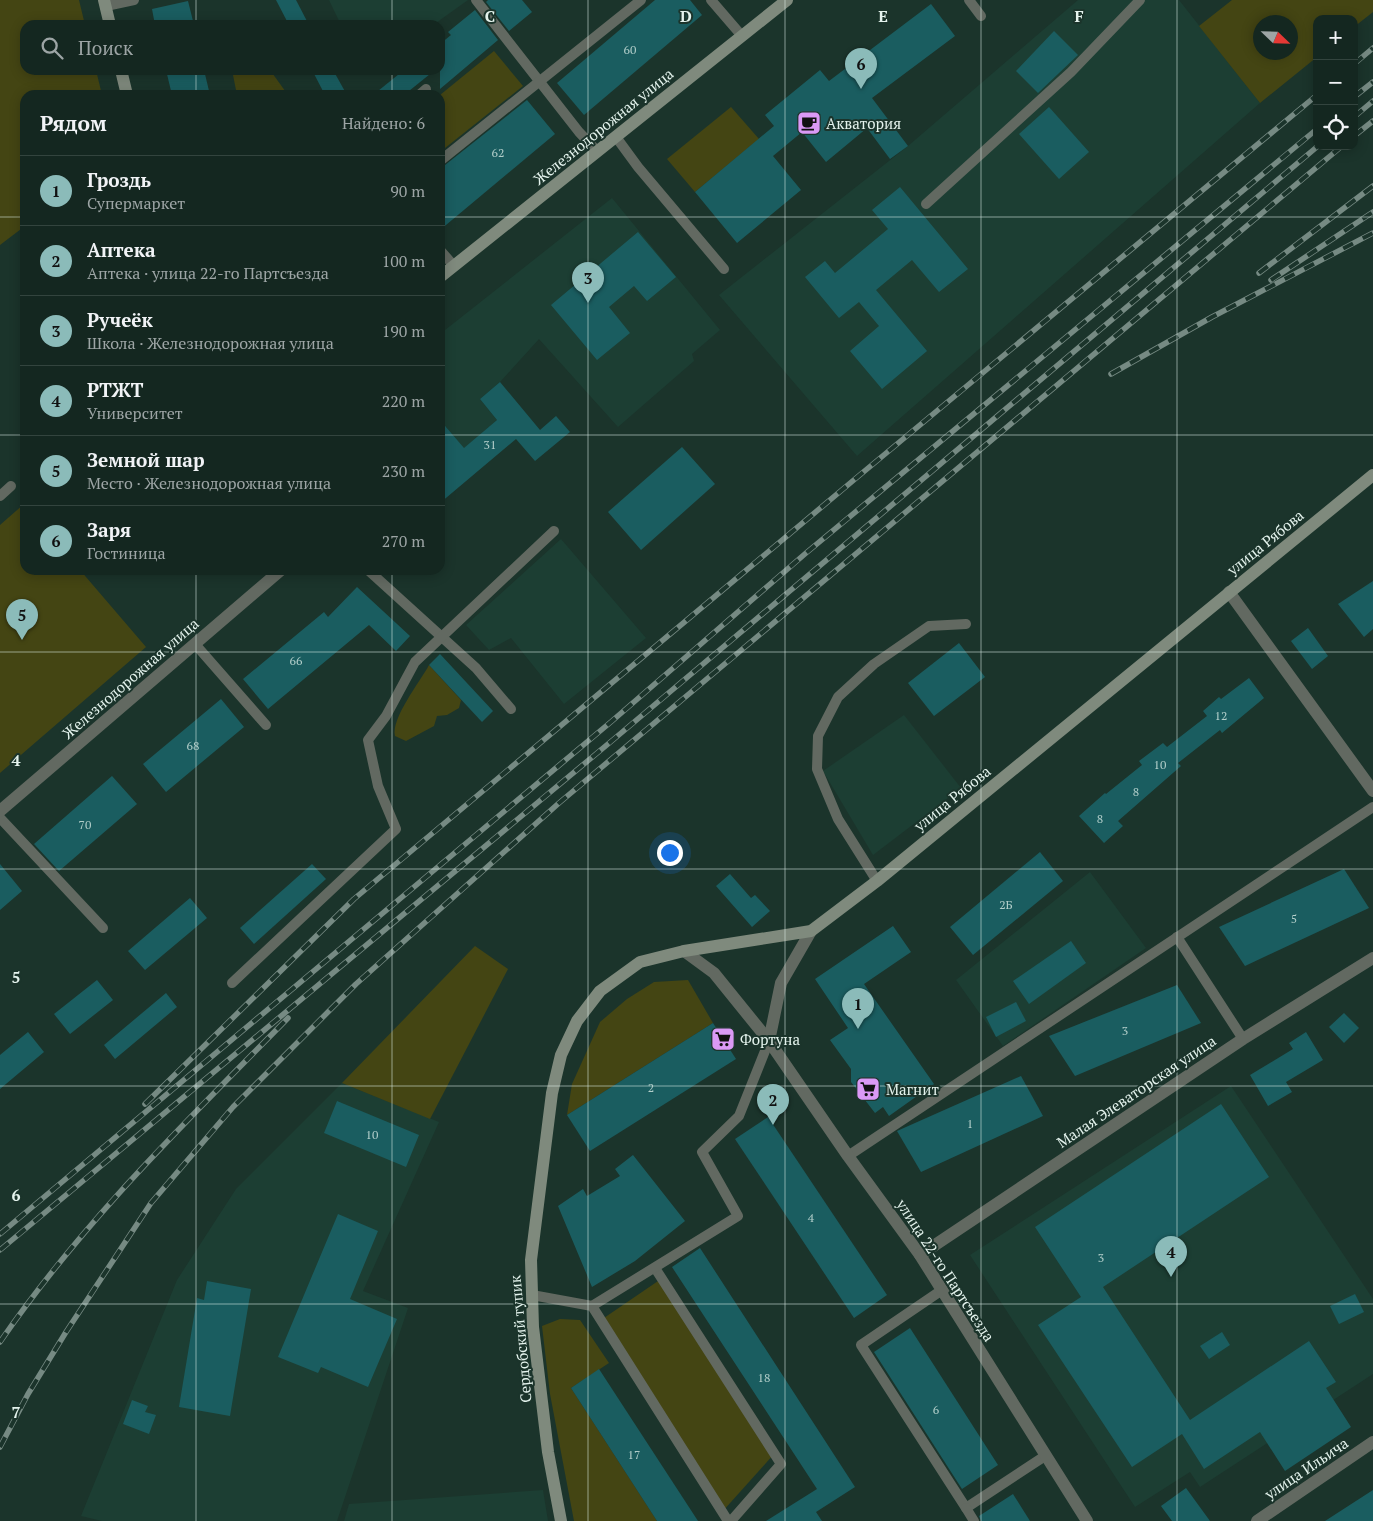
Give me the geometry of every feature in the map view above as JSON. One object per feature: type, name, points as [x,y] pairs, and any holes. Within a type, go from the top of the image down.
[{"type":"street","name":"Железнодорожная улица","points":[[445,273],[787,0]]},
{"type":"street","points":[[105,3],[109,20]]},
{"type":"street","points":[[122,75],[126,90]]},
{"type":"street","name":"улица Рябова","points":[[552,1093],[561,1055],[577,1021],[600,991],[640,962],[684,951],[811,931],[877,880],[1373,475]]},
{"type":"street","name":"Железнодорожная улица","points":[[0,811],[275,575]]},
{"type":"street","points":[[1229,592],[1373,791]]},
{"type":"street","points":[[769,1041],[781,984],[811,931]]},
{"type":"street","name":"улица 22-го Партсъезда","points":[[684,951],[714,973],[769,1041],[848,1156],[920,1254],[1087,1521]]},
{"type":"street","name":"Малая Элеваторская улица","points":[[920,1254],[1243,1039],[1373,958]]},
{"type":"street","name":"Сердобский тупик","points":[[552,1093],[530,1260],[532,1327],[548,1452],[561,1521]]},
{"type":"street","name":"улица Ильича","points":[[1257,1521],[1372,1445]]},
{"type":"lane","points":[[105,3],[134,0]]},
{"type":"lane","points":[[476,0],[597,151]]},
{"type":"lane","points":[[445,157],[641,0]]},
{"type":"lane","points":[[711,0],[742,36]]},
{"type":"lane","points":[[969,0],[981,16]]},
{"type":"lane","points":[[926,204],[1071,72],[1140,0]]},
{"type":"lane","points":[[616,137],[638,167],[724,269]]},
{"type":"lane","points":[[445,256],[454,266]]},
{"type":"lane","points":[[0,496],[11,486]]},
{"type":"lane","points":[[232,983],[396,829],[378,786],[368,740],[386,716],[415,662],[554,531]]},
{"type":"lane","points":[[374,575],[476,668],[511,709]]},
{"type":"lane","points":[[877,880],[838,819],[817,769],[818,736],[838,696],[874,664],[929,626],[966,624]]},
{"type":"lane","points":[[195,644],[266,725]]},
{"type":"lane","points":[[848,1156],[1373,807]]},
{"type":"lane","points":[[0,818],[103,928]]},
{"type":"lane","points":[[1177,937],[1243,1039]]},
{"type":"lane","points":[[532,1295],[592,1306],[738,1216],[702,1152],[739,1116],[769,1041]]},
{"type":"lane","points":[[592,1306],[730,1521],[781,1464],[655,1268]]},
{"type":"lane","points":[[942,1290],[861,1345],[974,1521]]},
{"type":"lane","points":[[966,1508],[1045,1456]]},
{"type":"shaded area","points":[[0,0],[79,0],[84,20],[20,20],[20,75],[97,75],[101,90],[20,90],[20,230],[0,245]]},
{"type":"shaded area","points":[[329,0],[468,0],[440,20],[339,20]]},
{"type":"shaded area","points":[[1078,0],[1179,0],[1260,103],[857,456],[719,295],[908,146]]},
{"type":"shaded area","points":[[1232,0],[1373,0],[1373,12],[1358,24],[1358,15],[1313,15],[1313,60],[1260,103],[1199,26]]},
{"type":"shaded area","points":[[494,51],[523,86],[445,148],[445,91]]},
{"type":"shaded area","points":[[233,75],[274,75],[284,90],[236,90]]},
{"type":"shaded area","points":[[731,107],[759,139],[695,192],[667,159]]},
{"type":"shaded area","points":[[612,198],[720,330],[692,354],[694,361],[618,427],[539,339],[500,382],[480,399],[497,420],[464,449],[445,427],[445,330]]},
{"type":"shaded area","points":[[20,508],[20,575],[84,575],[146,647],[0,773],[0,525]]},
{"type":"shaded area","points":[[561,539],[646,638],[564,704],[511,638],[489,650],[466,625]]},
{"type":"shaded area","points":[[429,665],[461,700],[459,708],[447,715],[437,716],[434,726],[406,741],[395,736],[397,720]]},
{"type":"shaded area","points":[[904,715],[961,788],[873,855],[823,771]]},
{"type":"shaded area","points":[[1090,872],[1146,948],[1003,1046],[956,980]]},
{"type":"shaded area","points":[[475,946],[508,969],[430,1119],[342,1083]]},
{"type":"shaded area","points":[[688,980],[713,1023],[567,1115],[572,1084],[600,1022],[627,999],[654,982]]},
{"type":"shaded area","points":[[342,1083],[439,1122],[363,1291],[408,1308],[337,1521],[102,1521],[81,1516],[177,1280],[236,1189]]},
{"type":"shaded area","points":[[1231,1086],[1373,1299],[1373,1374],[1200,1487],[1190,1472],[1135,1507],[970,1255]]},
{"type":"shaded area","points":[[661,1279],[774,1454],[722,1512],[601,1320]]},
{"type":"shaded area","points":[[560,1319],[580,1320],[609,1363],[571,1388],[657,1521],[574,1521],[550,1394],[542,1326]]},
{"type":"shaded area","points":[[543,1490],[548,1521],[344,1521],[349,1504]]},
{"type":"building","points":[[276,0],[296,0],[306,20],[286,20]]},
{"type":"building","points":[[488,0],[522,0],[532,12],[509,31],[486,2]]},
{"type":"building","points":[[655,0],[690,0],[702,15],[584,115],[557,83]]},
{"type":"building","points":[[188,1],[193,20],[154,20],[152,9]]},
{"type":"building","points":[[931,4],[955,36],[872,98],[908,146],[890,159],[867,128],[826,162],[802,132],[773,156],[801,190],[737,243],[695,192],[774,126],[765,115],[820,70],[829,81]]},
{"type":"building","points":[[475,10],[498,40],[440,89],[440,75],[445,75],[445,40],[451,35],[448,32]]},
{"type":"building","points":[[1054,31],[1078,55],[1038,93],[1016,71]]},
{"type":"building","points":[[167,75],[205,75],[209,90],[171,90]]},
{"type":"building","points":[[315,75],[336,75],[344,90],[322,90]]},
{"type":"building","points":[[398,75],[429,75],[410,90],[379,90]]},
{"type":"building","points":[[527,100],[555,134],[445,226],[445,165]]},
{"type":"building","points":[[1049,107],[1089,152],[1059,179],[1019,134]]},
{"type":"building","points":[[900,187],[968,269],[939,292],[912,260],[876,290],[927,351],[882,389],[850,351],[879,326],[859,302],[839,318],[805,277],[825,261],[835,273],[888,229],[872,210]]},
{"type":"building","points":[[638,232],[676,277],[647,301],[634,286],[609,307],[630,333],[597,360],[551,305]]},
{"type":"building","points":[[500,382],[540,430],[556,416],[570,432],[535,461],[516,439],[445,499],[445,426],[464,448],[497,420],[480,399]]},
{"type":"building","points":[[682,447],[715,484],[641,550],[608,512]]},
{"type":"building","points":[[1373,581],[1373,629],[1364,637],[1338,604]]},
{"type":"building","points":[[357,587],[410,636],[396,651],[369,625],[268,709],[243,679],[324,612],[328,617]]},
{"type":"building","points":[[1308,628],[1328,656],[1312,669],[1291,641]]},
{"type":"building","points":[[959,643],[985,677],[934,716],[908,683]]},
{"type":"building","points":[[440,654],[493,711],[482,722],[429,665]]},
{"type":"building","points":[[1249,678],[1264,698],[1222,733],[1220,730],[1178,763],[1181,766],[1118,821],[1123,826],[1104,843],[1079,816],[1105,793],[1142,765],[1139,761],[1163,743],[1167,747],[1207,716],[1203,711],[1219,697],[1221,699]]},
{"type":"building","points":[[221,699],[244,727],[166,792],[143,764]]},
{"type":"building","points":[[112,776],[137,804],[59,871],[34,844]]},
{"type":"building","points":[[1040,852],[1063,881],[973,955],[950,927]]},
{"type":"building","points":[[0,864],[22,891],[0,910]]},
{"type":"building","points":[[312,864],[326,879],[254,944],[240,928]]},
{"type":"building","points":[[1344,869],[1369,908],[1245,966],[1219,927]]},
{"type":"building","points":[[730,874],[751,898],[755,895],[770,911],[752,927],[716,886]]},
{"type":"building","points":[[190,898],[207,918],[145,970],[128,951]]},
{"type":"building","points":[[893,926],[911,952],[864,984],[934,1084],[889,1116],[883,1107],[875,1113],[851,1082],[851,1069],[830,1040],[848,1028],[815,979]]},
{"type":"building","points":[[1071,941],[1086,963],[1029,1004],[1013,981]]},
{"type":"building","points":[[97,980],[113,1000],[70,1034],[54,1014]]},
{"type":"building","points":[[1177,985],[1201,1023],[1075,1076],[1049,1036]]},
{"type":"building","points":[[166,993],[177,1007],[115,1059],[104,1045]]},
{"type":"building","points":[[1016,1002],[1026,1021],[996,1037],[986,1017]]},
{"type":"building","points":[[1344,1013],[1359,1028],[1344,1043],[1329,1027]]},
{"type":"building","points":[[713,1023],[736,1059],[590,1151],[567,1115]]},
{"type":"building","points":[[28,1032],[44,1052],[0,1089],[0,1055]]},
{"type":"building","points":[[1306,1032],[1323,1060],[1286,1082],[1292,1092],[1268,1106],[1250,1075],[1293,1049],[1289,1043]]},
{"type":"building","points":[[1021,1076],[1043,1116],[921,1172],[897,1131]]},
{"type":"building","points":[[337,1101],[419,1135],[406,1167],[324,1133]]},
{"type":"building","points":[[1221,1104],[1269,1177],[1103,1287],[1190,1420],[1309,1341],[1336,1382],[1326,1388],[1351,1427],[1285,1471],[1260,1432],[1204,1469],[1182,1434],[1132,1467],[1038,1325],[1081,1297],[1035,1227]]},
{"type":"building","points":[[768,1117],[887,1295],[854,1318],[735,1139]]},
{"type":"building","points":[[633,1155],[685,1221],[635,1261],[592,1287],[558,1206],[583,1189],[587,1196],[620,1176],[615,1169]]},
{"type":"building","points":[[338,1214],[378,1231],[350,1299],[397,1319],[368,1387],[321,1367],[318,1373],[278,1357]]},
{"type":"building","points":[[700,1248],[855,1487],[816,1512],[822,1521],[766,1521],[817,1489],[672,1267]]},
{"type":"building","points":[[207,1281],[251,1289],[230,1416],[179,1407],[197,1298],[204,1300]]},
{"type":"building","points":[[1355,1294],[1364,1312],[1339,1324],[1330,1306]]},
{"type":"building","points":[[910,1328],[998,1465],[962,1489],[874,1352]]},
{"type":"building","points":[[1222,1332],[1230,1345],[1209,1359],[1200,1346]]},
{"type":"building","points":[[599,1369],[698,1521],[657,1521],[571,1388]]},
{"type":"building","points":[[132,1400],[148,1406],[145,1412],[156,1415],[149,1434],[123,1424]]},
{"type":"building","points":[[1186,1488],[1210,1521],[1172,1521],[1161,1506]]},
{"type":"building","points":[[1373,1490],[1373,1521],[1325,1521]]},
{"type":"building","points":[[1013,1494],[1030,1521],[981,1521],[979,1516]]},
{"type":"railway","points":[[1358,61],[1373,48]]},
{"type":"railway","points":[[1358,94],[1373,82]]},
{"type":"railway","points":[[145,1104],[354,899],[1313,98]]},
{"type":"railway","points":[[1358,114],[1373,101]]},
{"type":"railway","points":[[1358,133],[1373,121]]},
{"type":"railway","points":[[0,1234],[612,721],[806,553],[1313,132]]},
{"type":"railway","points":[[0,1250],[614,739],[1313,150]]},
{"type":"railway","points":[[0,1447],[28,1394],[66,1332],[151,1203],[233,1107],[356,984],[559,803],[1337,150]]},
{"type":"railway","points":[[1259,273],[1373,186]]},
{"type":"railway","points":[[1271,280],[1373,212]]},
{"type":"railway","points":[[1111,374],[1212,317],[1373,233]]},
{"type":"railway","points":[[0,1342],[32,1297],[101,1214],[174,1134],[288,1018]]},
{"type":"place","name":"Заря","points":[[861,89]]},
{"type":"place","name":"Акватория","points":[[809,123]]},
{"type":"place","name":"Ручеёк","points":[[588,303]]},
{"type":"place","name":"Земной шар","points":[[22,640]]},
{"type":"place","name":"Гроздь","points":[[858,1029]]},
{"type":"place","name":"Фортуна","points":[[723,1039]]},
{"type":"place","name":"Магнит","points":[[868,1089]]},
{"type":"place","name":"Аптека","points":[[773,1125]]},
{"type":"place","name":"РТЖТ","points":[[1171,1277]]}]
